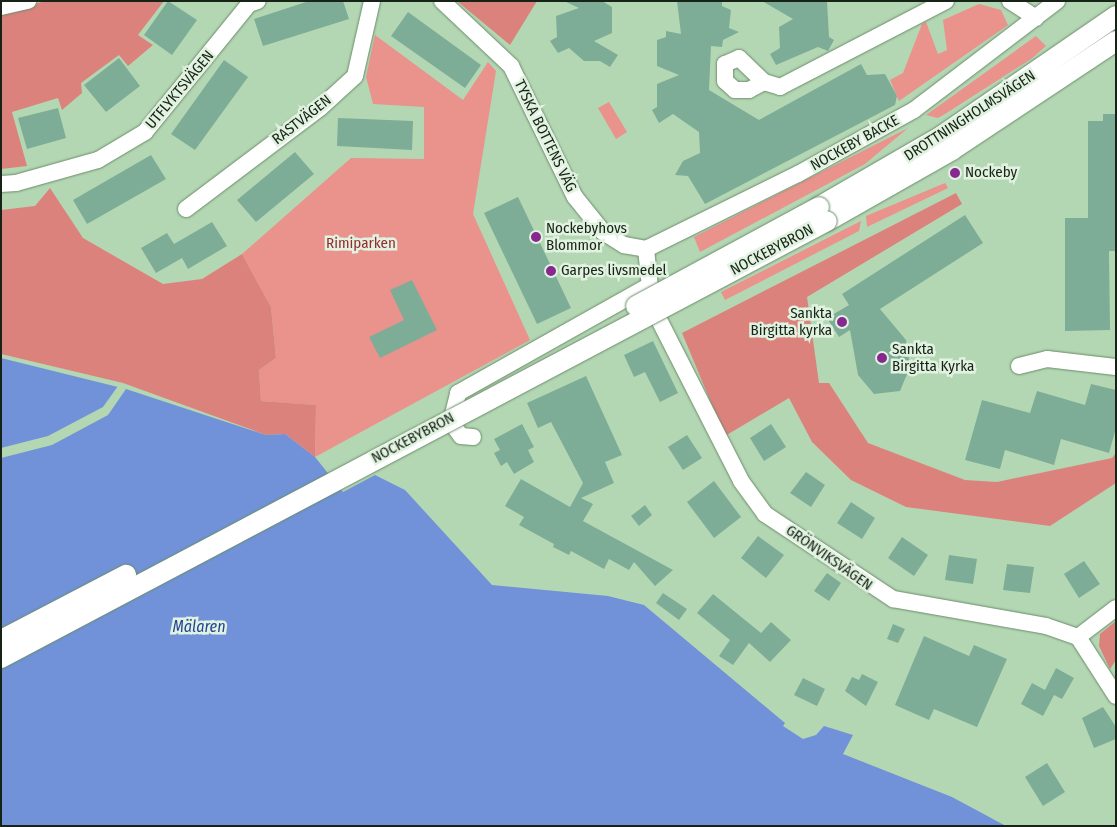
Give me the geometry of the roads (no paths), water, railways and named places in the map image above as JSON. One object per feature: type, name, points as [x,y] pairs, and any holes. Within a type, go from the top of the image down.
[{"type":"main road","name":"DROTTNINGHOLMSVÄGEN","points":[[823,214],[943,135],[1116,16]]},
{"type":"main road","name":"DROTTNINGHOLMSVÄGEN","points":[[823,214],[952,150],[1116,41]]},
{"type":"main road","name":"NOCKEBYBRON","points":[[1,640],[823,214]]},
{"type":"main road","name":"NOCKEBYBRON","points":[[1,658],[823,214]]},
{"type":"street","points":[[1,7],[28,1]]},
{"type":"street","name":"UTFLYKTSVÄGEN","points":[[1,184],[16,183],[98,160],[145,132],[249,4],[258,1]]},
{"type":"street","name":"RASTVÄGEN","points":[[186,209],[320,108],[355,76],[372,1]]},
{"type":"street","name":"TYSKA BOTTENS VÄG","points":[[442,1],[511,66],[575,197],[603,232],[624,245],[652,246]]},
{"type":"street","points":[[764,82],[780,87],[802,79],[946,1]]},
{"type":"street","points":[[1010,1],[1036,18]]},
{"type":"street","name":"NOCKEBY BACKE","points":[[652,246],[798,174],[914,110],[1058,1]]},
{"type":"street","name":"GRÖNVIKSVÄGEN","points":[[652,246],[649,286],[652,306],[741,481],[765,514],[893,599],[1046,626],[1078,637]]},
{"type":"street","points":[[472,437],[461,436],[451,422],[458,393],[649,286]]},
{"type":"street","points":[[1019,366],[1047,359],[1116,367]]},
{"type":"street","points":[[1116,608],[1078,637],[1116,696]]},
{"type":"water","name":"Mälaren","points":[[1,358],[126,389],[266,435],[285,434],[315,457],[343,492],[375,475],[405,490],[492,585],[608,596],[644,605],[785,723],[783,726],[803,739],[816,735],[824,726],[853,735],[843,754],[952,797],[1006,826],[1,826]]},
{"type":"place","name":"Nockeby","points":[[955,173]]},
{"type":"place","name":"Nockebyhovs Blommor","points":[[536,237]]},
{"type":"place","name":"Garpes livsmedel","points":[[551,271]]},
{"type":"place","name":"Sankta Birgitta kyrka","points":[[842,322]]},
{"type":"place","name":"Sankta Birgitta Kyrka","points":[[882,358]]},
{"type":"park label","name":"Rimiparken","points":[[361,244]]}]
